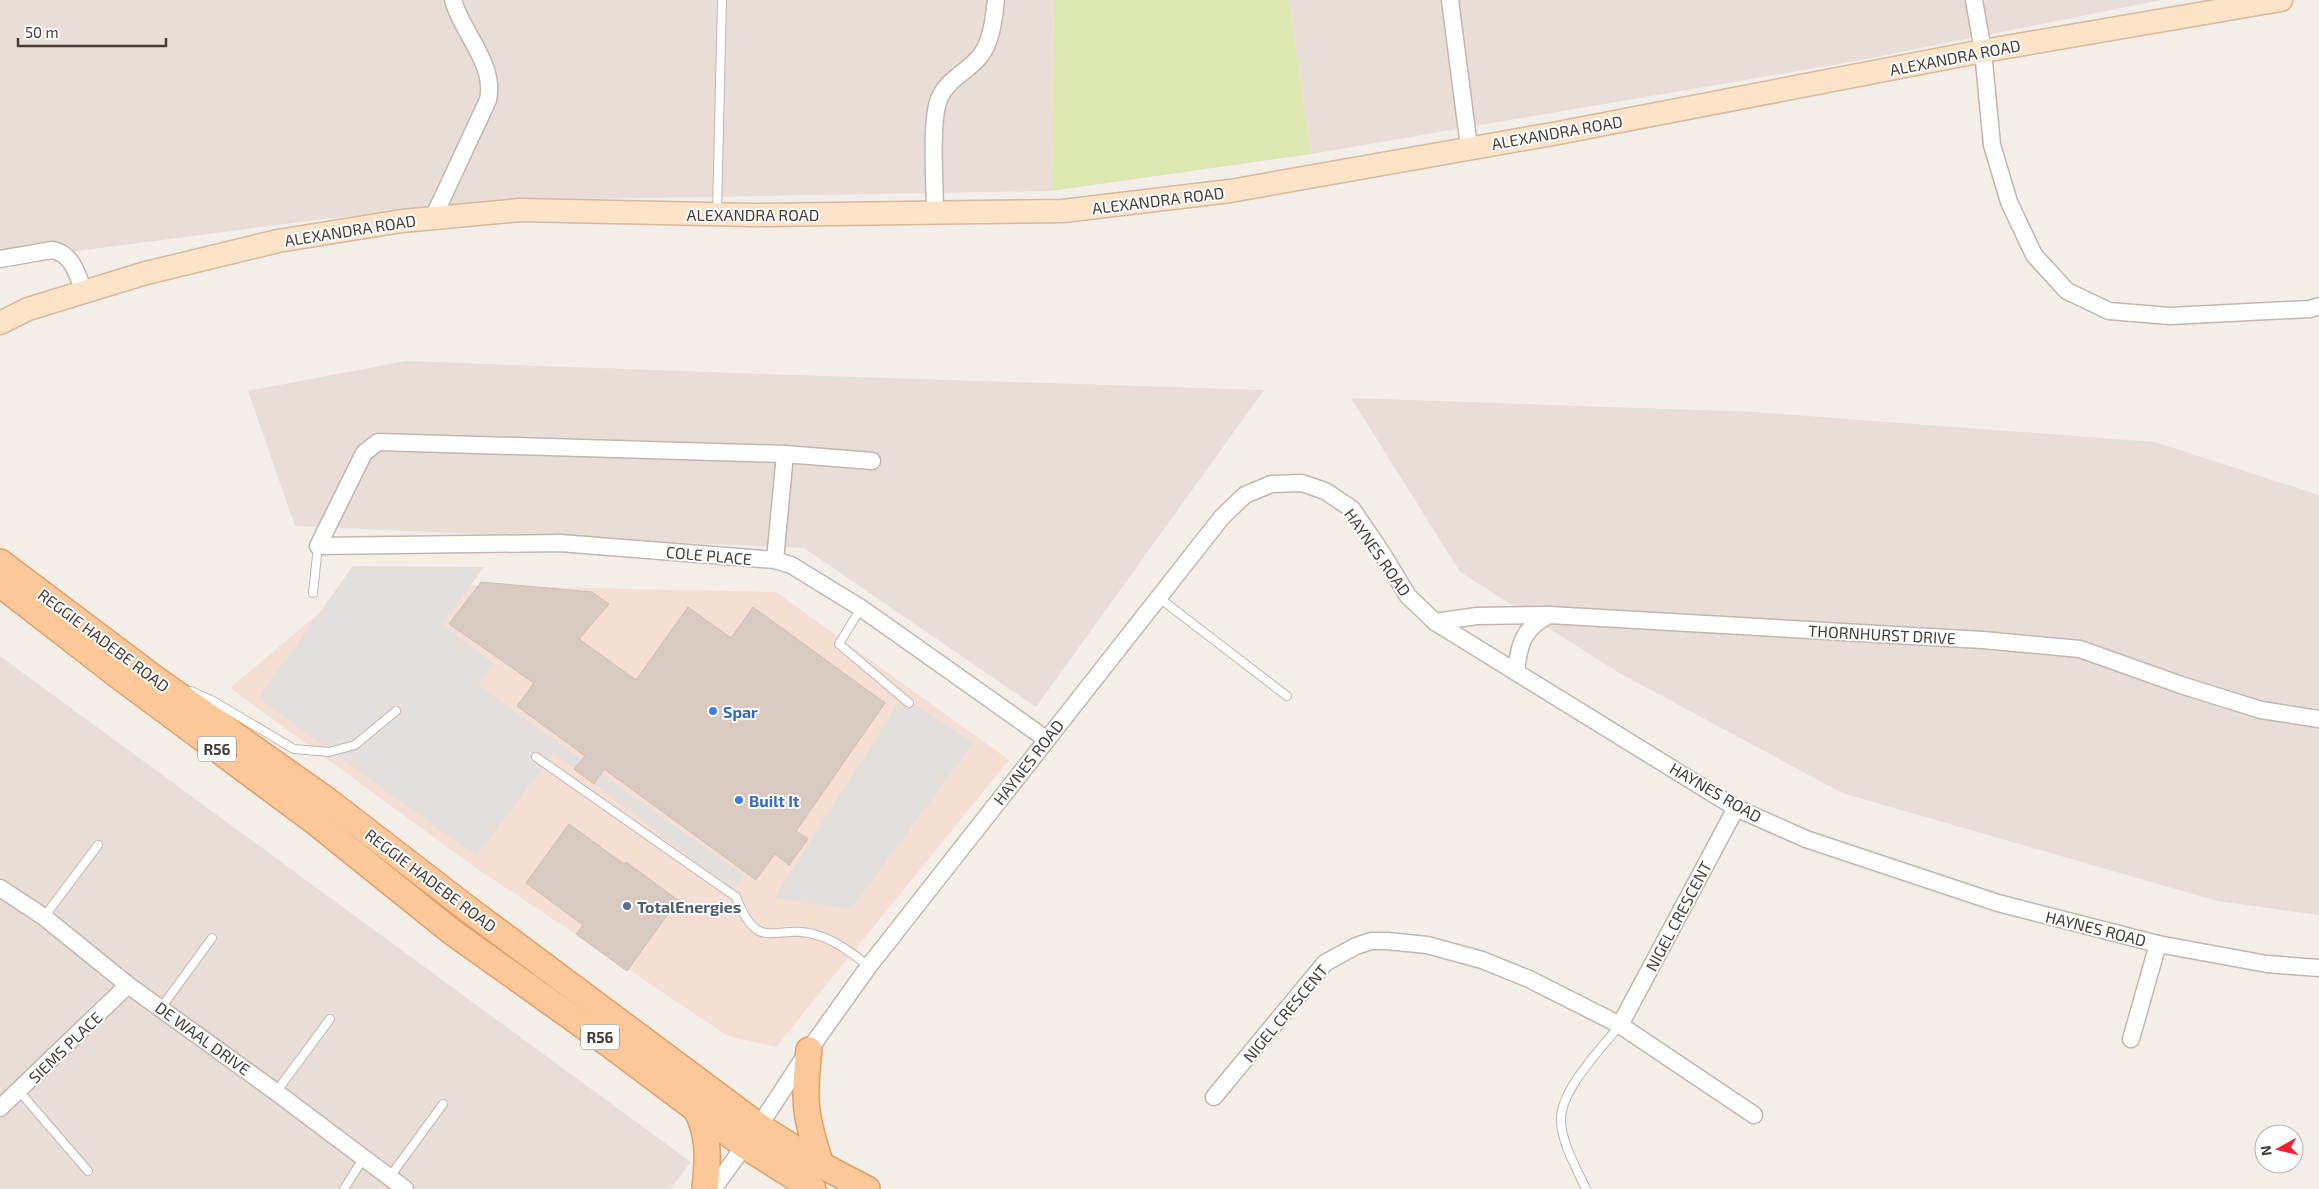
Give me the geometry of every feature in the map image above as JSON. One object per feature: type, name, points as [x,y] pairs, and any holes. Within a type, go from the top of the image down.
[{"type":"main road","name":"REGGIE HADEBE ROAD","points":[[0,562],[154,678],[328,801],[476,915],[760,1126],[821,1165],[867,1189]]},
{"type":"main road","name":"REGGIE HADEBE ROAD","points":[[0,584],[120,677],[314,820],[452,932],[609,1044],[745,1146],[813,1189]]},
{"type":"main road","points":[[809,1050],[805,1084],[806,1110],[812,1140],[821,1165]]},
{"type":"main road","points":[[696,1109],[702,1121],[707,1142],[704,1189]]},
{"type":"street","points":[[433,218],[488,100],[490,88],[486,71],[453,0]]},
{"type":"street","points":[[935,213],[935,114],[939,98],[949,84],[982,55],[989,38],[996,0]]},
{"type":"street","points":[[1450,0],[1469,147]]},
{"type":"street","points":[[1974,0],[1983,51],[1992,145],[2009,202],[2034,255],[2067,291],[2109,311],[2170,316],[2310,309],[2319,306]]},
{"type":"street","name":"ALEXANDRA ROAD","points":[[0,312],[28,308],[146,273],[278,241],[402,221],[520,210],[717,214],[1064,211],[1220,193],[1469,147],[1558,133],[1983,51],[2281,0]]},
{"type":"street","points":[[0,259],[52,250],[58,251],[65,254],[73,264],[84,291]]},
{"type":"street","name":"ALEXANDRA ROAD","points":[[0,323],[28,308]]},
{"type":"street","points":[[318,546],[364,453],[378,442],[785,454],[872,461]]},
{"type":"street","points":[[775,560],[785,454]]},
{"type":"street","name":"HAYNES ROAD","points":[[712,1189],[760,1126],[809,1050],[869,966],[1158,597],[1222,517],[1245,495],[1272,484],[1302,483],[1325,491],[1352,509],[1408,596],[1435,622],[1736,808],[1806,839],[1979,897],[2158,944],[2266,964],[2319,968]]},
{"type":"street","name":"COLE PLACE","points":[[318,546],[560,543],[775,560],[799,570],[861,608],[1046,739]]},
{"type":"street","points":[[1516,672],[1520,643],[1534,623],[1550,615]]},
{"type":"street","name":"THORNHURST DRIVE","points":[[1435,622],[1477,616],[1550,615],[1983,640],[2080,649],[2181,685],[2261,710],[2319,719]]},
{"type":"street","name":"NIGEL CRESCENT","points":[[1620,1025],[1736,808]]},
{"type":"street","name":"DE WAAL DRIVE","points":[[0,888],[44,917],[128,985],[276,1092],[405,1189]]},
{"type":"street","name":"NIGEL CRESCENT","points":[[1214,1097],[1325,963],[1340,953],[1371,942],[1426,945],[1482,960],[1529,979],[1620,1025],[1754,1115]]},
{"type":"street","points":[[2131,1039],[2158,944]]},
{"type":"street","name":"SIEMS PLACE","points":[[0,1108],[128,985]]},
{"type":"lane","points":[[717,214],[722,0]]},
{"type":"lane","points":[[314,593],[318,546]]},
{"type":"lane","points":[[1158,597],[1287,696]]},
{"type":"lane","points":[[861,608],[839,644],[909,703]]},
{"type":"lane","points":[[154,678],[174,683],[213,701],[294,749],[329,752],[355,745],[396,711]]},
{"type":"lane","points":[[536,757],[736,897],[744,917],[755,930],[763,933],[809,933],[820,936],[836,944],[869,966]]},
{"type":"lane","points":[[44,917],[98,845]]},
{"type":"lane","points":[[161,1008],[212,938]]},
{"type":"lane","points":[[276,1092],[330,1019]]},
{"type":"lane","points":[[1586,1189],[1563,1135],[1561,1111],[1574,1084],[1620,1025]]},
{"type":"lane","points":[[19,1091],[88,1171]]},
{"type":"lane","points":[[389,1178],[442,1104]]},
{"type":"lane","points":[[344,1189],[364,1158]]},
{"type":"shaded area","points":[[0,0],[1054,0],[1051,191],[524,200],[324,219],[0,261]]},
{"type":"shaded area","points":[[1289,0],[2162,0],[1851,62],[1311,154]]},
{"type":"shaded area","points":[[406,361],[1264,390],[1036,707],[804,548],[295,526],[248,391]]},
{"type":"shaded area","points":[[1351,398],[1755,412],[2155,442],[2319,495],[2319,915],[2217,901],[1842,793],[1621,674],[1460,572]]},
{"type":"shaded area","points":[[353,566],[484,567],[442,624],[494,664],[478,685],[744,876],[733,890],[554,753],[476,856],[258,698]]},
{"type":"shaded area","points":[[354,583],[776,592],[1009,760],[776,1047],[728,1036],[473,866],[230,688]]},
{"type":"shaded area","points":[[0,656],[691,1162],[670,1189],[0,1189]]},
{"type":"shaded area","points":[[903,696],[973,743],[851,909],[774,898]]},
{"type":"green space","points":[[1054,0],[1289,0],[1311,154],[1051,191]]},
{"type":"building","points":[[481,582],[592,592],[609,604],[579,639],[636,680],[688,607],[731,638],[753,607],[885,703],[796,831],[808,839],[789,865],[775,854],[756,880],[604,769],[594,784],[574,769],[585,756],[517,706],[534,683],[449,624]]},
{"type":"building","points":[[569,824],[678,900],[627,971],[576,934],[583,925],[526,883]]},
{"type":"place","name":"Spar","points":[[713,711]]},
{"type":"place","name":"Built It","points":[[739,800]]},
{"type":"place","name":"TotalEnergies","points":[[627,906]]}]
